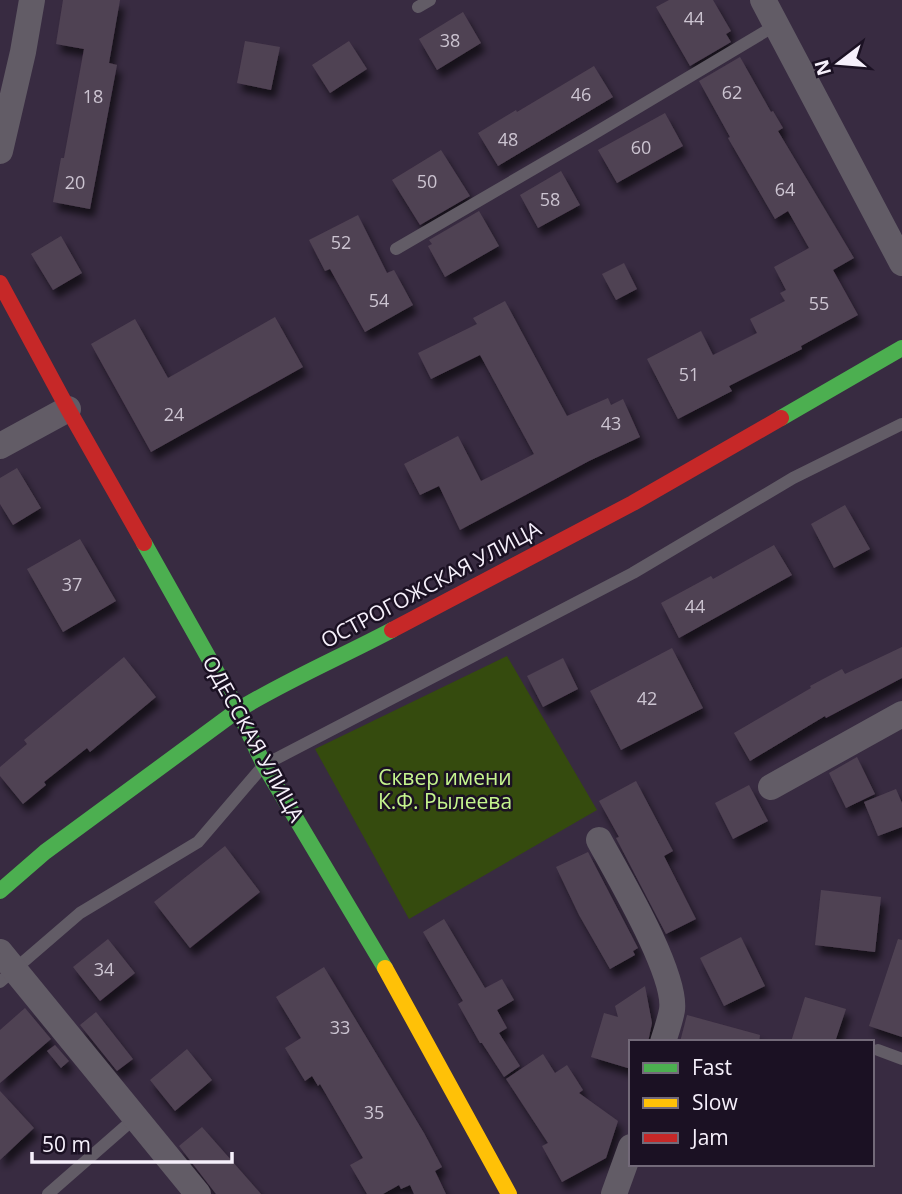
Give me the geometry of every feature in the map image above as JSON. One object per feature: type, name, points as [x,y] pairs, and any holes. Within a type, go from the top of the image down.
[{"type":"street","points":[[0,151],[12,50],[32,0]]},
{"type":"street","points":[[763,0],[902,263]]},
{"type":"street","name":"ОДЕССКАЯ УЛИЦА","points":[[0,283],[238,710],[264,765],[390,977],[509,1194]]},
{"type":"street","name":"ОСТРОГОЖСКАЯ УЛИЦА","points":[[0,891],[45,852],[238,710],[269,691],[334,660],[633,503],[902,348]]},
{"type":"street","points":[[0,446],[68,409]]},
{"type":"street","points":[[771,788],[902,714]]},
{"type":"street","points":[[599,840],[652,941],[668,980],[673,1008],[664,1040]]},
{"type":"street","points":[[5,968],[136,1117],[198,1194]]},
{"type":"street","points":[[614,1194],[629,1153]]},
{"type":"lane","points":[[418,7],[430,0]]},
{"type":"lane","points":[[396,249],[776,25]]},
{"type":"lane","points":[[5,968],[80,913],[198,842],[264,765],[633,573],[793,478],[902,424]]},
{"type":"lane","points":[[878,1050],[902,1059]]},
{"type":"lane","points":[[48,1194],[136,1117]]},
{"type":"green space","name":"Сквер имени К.Ф. Рылеева","points":[[507,656],[597,810],[409,919],[315,749]]},
{"type":"building","points":[[63,0],[120,0],[109,63],[117,65],[90,209],[53,202],[84,49],[56,44]]},
{"type":"building","points":[[669,0],[713,0],[731,31],[726,34],[731,42],[690,66],[656,7]]},
{"type":"building","points":[[463,12],[481,43],[437,70],[419,39]]},
{"type":"building","points":[[245,41],[280,47],[271,90],[237,83]]},
{"type":"building","points":[[349,41],[367,69],[330,93],[312,65]]},
{"type":"building","points":[[740,57],[783,128],[778,131],[854,258],[833,270],[858,315],[801,346],[802,349],[729,386],[732,391],[678,419],[647,359],[701,331],[713,355],[757,333],[750,319],[785,301],[780,293],[786,290],[774,267],[809,248],[788,211],[775,219],[699,81]]},
{"type":"building","points":[[594,66],[613,97],[498,166],[478,133]]},
{"type":"building","points":[[665,113],[683,146],[617,183],[598,150]]},
{"type":"building","points":[[441,150],[470,196],[420,225],[392,180]]},
{"type":"building","points":[[561,171],[580,205],[538,228],[520,195]]},
{"type":"building","points":[[479,211],[499,246],[445,277],[428,246],[432,244],[429,240]]},
{"type":"building","points":[[358,215],[387,273],[394,270],[413,305],[365,332],[330,269],[325,271],[309,240]]},
{"type":"building","points":[[61,236],[82,273],[53,290],[31,254]]},
{"type":"building","points":[[624,263],[637,289],[616,300],[602,274]]},
{"type":"building","points":[[505,301],[567,416],[608,398],[611,405],[623,399],[640,437],[460,530],[439,486],[420,495],[404,464],[458,436],[481,481],[534,454],[480,355],[431,379],[418,353],[477,324],[473,318]]},
{"type":"building","points":[[275,317],[303,367],[151,452],[91,344],[135,319],[168,378]]},
{"type":"building","points":[[17,468],[41,508],[13,525],[0,504],[0,478]]},
{"type":"building","points":[[845,505],[870,549],[834,568],[811,524]]},
{"type":"building","points":[[80,539],[116,601],[63,632],[27,569]]},
{"type":"building","points":[[774,545],[792,575],[679,638],[661,603],[711,576],[713,579]]},
{"type":"building","points":[[902,647],[902,678],[826,718],[825,716],[750,761],[734,733],[842,669],[845,674]]},
{"type":"building","points":[[672,648],[703,708],[621,750],[590,691]]},
{"type":"building","points":[[124,657],[156,697],[90,752],[87,748],[44,782],[46,785],[23,804],[0,776],[0,767],[27,744],[24,740]]},
{"type":"building","points":[[563,658],[578,689],[543,707],[527,676]]},
{"type":"building","points":[[857,757],[875,794],[846,808],[829,773]]},
{"type":"building","points":[[636,781],[673,851],[664,856],[696,919],[666,934],[599,801]]},
{"type":"building","points":[[749,785],[768,821],[733,839],[715,803]]},
{"type":"building","points":[[896,789],[902,803],[902,827],[878,836],[864,802]]},
{"type":"building","points":[[225,846],[260,892],[190,948],[154,902]]},
{"type":"building","points":[[588,852],[638,948],[633,951],[635,955],[610,969],[579,915],[556,867]]},
{"type":"building","points":[[821,890],[881,897],[875,952],[815,945]]},
{"type":"building","points":[[444,919],[485,988],[502,979],[514,1000],[497,1010],[507,1028],[499,1033],[520,1066],[504,1077],[480,1043],[458,1004],[463,1001],[423,932]]},
{"type":"building","points":[[741,937],[765,986],[724,1006],[700,958]]},
{"type":"building","points":[[108,939],[135,973],[100,1001],[73,967]]},
{"type":"building","points":[[898,939],[902,940],[902,1037],[869,1026]]},
{"type":"building","points":[[324,967],[424,1133],[442,1167],[435,1171],[446,1194],[414,1194],[410,1185],[401,1189],[399,1185],[383,1194],[367,1194],[350,1165],[363,1158],[320,1084],[318,1086],[312,1076],[305,1081],[285,1048],[301,1038],[276,997]]},
{"type":"building","points":[[645,986],[652,1023],[648,1040],[629,1040],[629,1068],[591,1057],[604,1013],[618,1017],[615,1006]]},
{"type":"building","points":[[805,997],[846,1009],[836,1040],[792,1040]]},
{"type":"building","points":[[25,1008],[51,1039],[0,1083],[0,1030]]},
{"type":"building","points":[[96,1012],[133,1059],[117,1071],[80,1025]]},
{"type":"building","points":[[687,1015],[760,1035],[759,1040],[681,1040]]},
{"type":"building","points":[[55,1045],[69,1061],[61,1068],[47,1051]]},
{"type":"building","points":[[187,1049],[212,1080],[175,1111],[150,1080]]},
{"type":"building","points":[[543,1054],[555,1073],[567,1065],[583,1090],[579,1093],[618,1121],[606,1158],[562,1182],[542,1146],[548,1143],[506,1079]]},
{"type":"building","points":[[0,1091],[34,1128],[0,1160]]},
{"type":"building","points":[[202,1127],[261,1194],[216,1194],[179,1146]]},
{"type":"traffic: fast","points":[[781,418],[902,348]]},
{"type":"traffic: fast","points":[[144,543],[238,710],[264,765],[385,968]]},
{"type":"traffic: fast","points":[[0,891],[45,852],[238,710],[392,630]]},
{"type":"traffic: slow","points":[[385,968],[509,1194]]},
{"type":"traffic: jam","points":[[0,283],[144,543]]},
{"type":"traffic: jam","points":[[392,630],[633,503],[781,418]]}]
